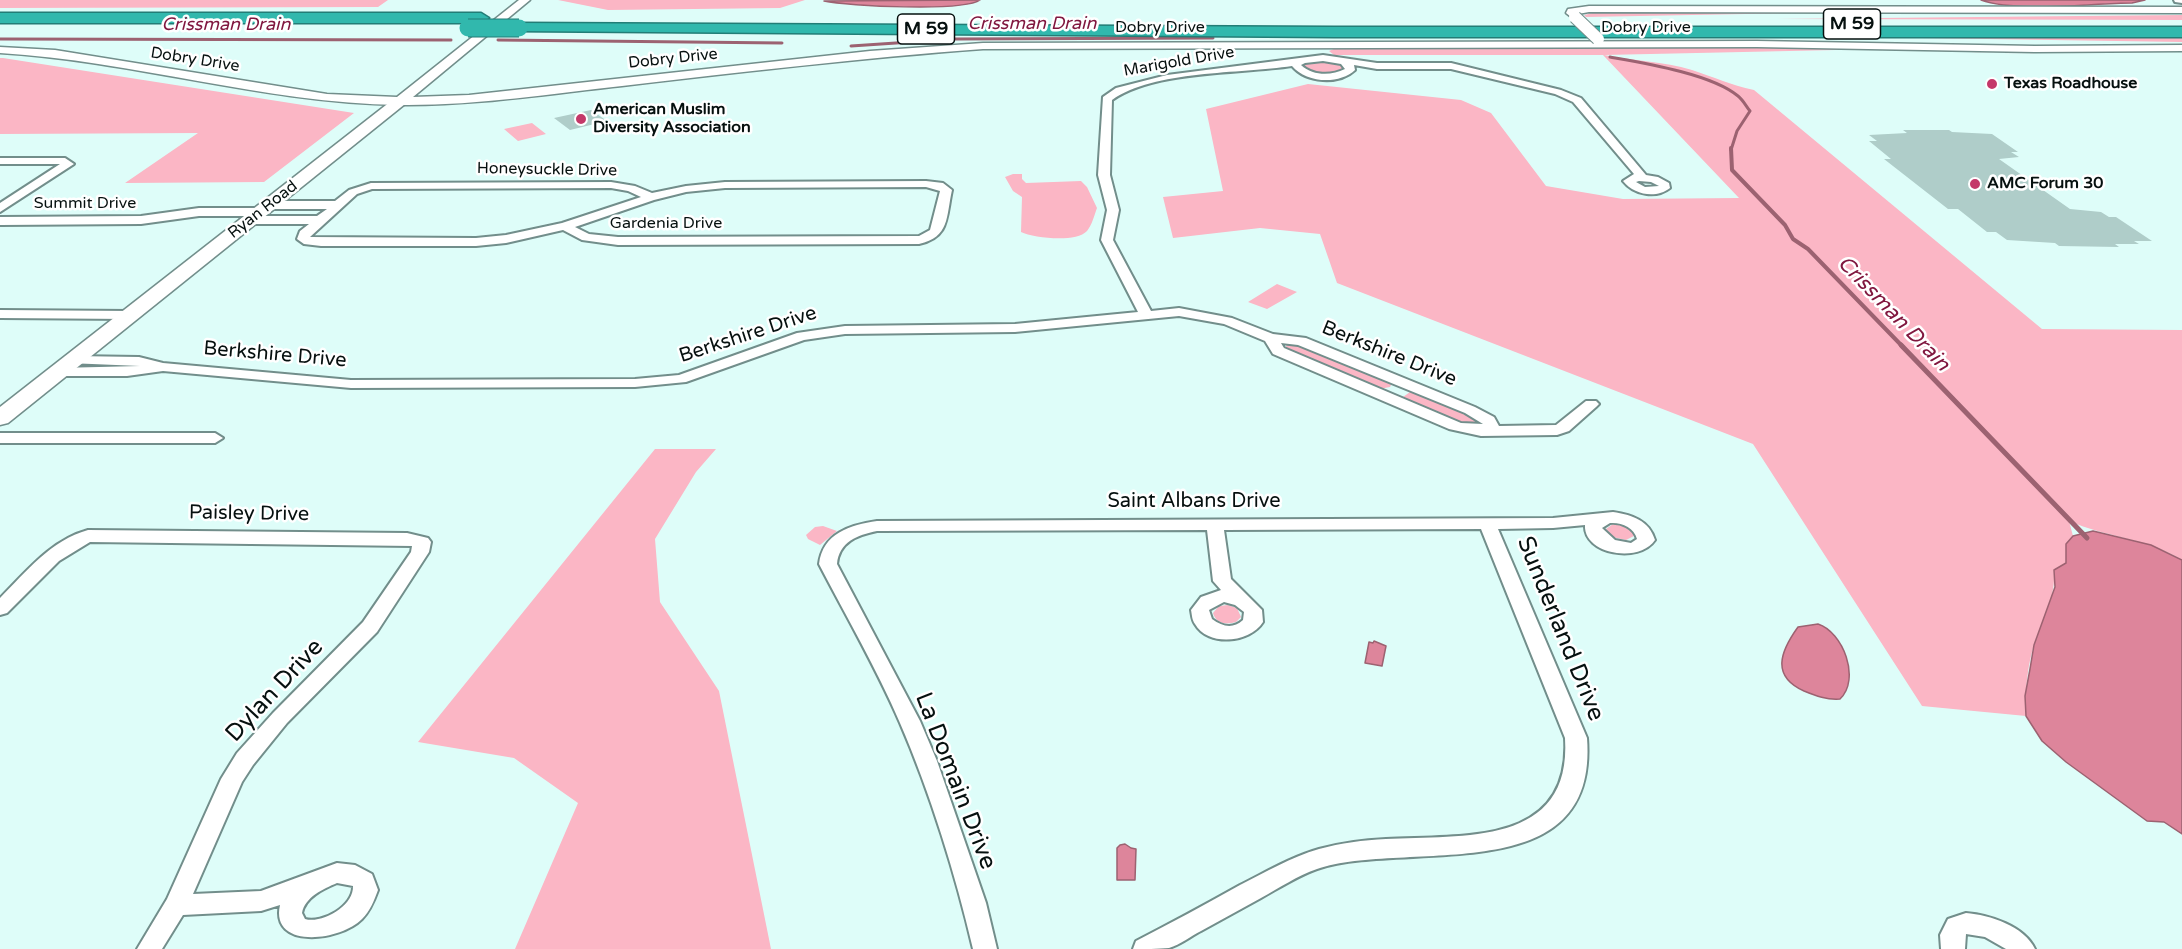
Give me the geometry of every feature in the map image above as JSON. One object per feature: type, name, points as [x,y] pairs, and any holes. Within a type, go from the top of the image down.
[{"type":"highway","points":[[1523,24],[1785,16],[2056,15],[2182,10]]},
{"type":"highway","name":"M 59","points":[[0,18],[481,18],[524,23],[1629,32],[2182,32]]},
{"type":"highway","name":"M 59","points":[[0,28],[468,28],[524,23],[2182,24]]},
{"type":"highway","points":[[1629,32],[2182,47]]},
{"type":"main road","name":"Ryan Road","points":[[0,418],[400,102]]},
{"type":"street","name":"Ryan Road","points":[[400,102],[525,0]]},
{"type":"street","points":[[1600,42],[1571,13],[1572,11],[1589,9],[2182,10]]},
{"type":"street","name":"Dobry Drive","points":[[0,50],[55,53],[327,98],[400,102],[468,99],[934,48],[1042,45],[1600,42],[2182,47]]},
{"type":"street","points":[[1305,44],[1310,59]]},
{"type":"street","points":[[1322,44],[1331,59]]},
{"type":"street","name":"Marigold Drive","points":[[1146,314],[1107,240],[1113,210],[1104,175],[1107,99],[1118,89],[1143,82],[1238,67],[1299,66],[1310,59],[1331,59],[1348,66],[1466,68],[1558,92],[1577,100],[1642,177]]},
{"type":"street","name":"Marigold Drive","points":[[1299,66],[1311,74],[1327,76],[1342,74],[1348,66]]},
{"type":"street","points":[[0,161],[65,161],[68,164],[0,208]]},
{"type":"street","name":"Honeysuckle Drive","points":[[329,213],[357,189],[378,185],[602,185],[631,188],[651,197]]},
{"type":"street","name":"Gardenia Drive","points":[[565,226],[586,237],[618,241],[909,240],[928,238],[936,232],[946,190],[939,185],[725,185],[686,189],[651,197]]},
{"type":"street","points":[[329,213],[304,234],[304,240],[321,242],[476,242],[506,239],[565,226],[651,197]]},
{"type":"street","points":[[259,212],[329,213]]},
{"type":"street","points":[[259,212],[329,213]]},
{"type":"street","name":"Summit Drive","points":[[0,221],[171,218],[187,220],[259,212]]},
{"type":"street","name":"Berkshire Drive","points":[[65,366],[127,372],[163,367],[351,384],[651,383],[698,375],[802,336],[824,332],[1015,328],[1179,312],[1206,315],[1271,338],[1301,341],[1520,431]]},
{"type":"street","points":[[0,314],[123,321]]},
{"type":"street","points":[[0,326],[123,321]]},
{"type":"street","name":"Berkshire Drive","points":[[1271,338],[1278,351],[1455,426],[1475,430],[1560,429],[1591,404]]},
{"type":"street","points":[[1475,430],[1491,426],[1489,420]]},
{"type":"street","points":[[0,438],[215,438]]},
{"type":"street","points":[[1599,538],[1594,533],[1595,523],[1605,518]]},
{"type":"street","name":"Saint Albans Drive","points":[[839,540],[856,530],[877,526],[1487,523],[1622,518],[1643,530],[1646,540],[1638,547],[1622,548],[1583,530],[1553,522]]},
{"type":"street","name":"Sunderland Drive","points":[[1144,949],[1288,871],[1315,859],[1341,852],[1370,849],[1474,845],[1500,840],[1528,830],[1549,816],[1565,800],[1574,780],[1579,758],[1576,738],[1487,523]]},
{"type":"street","points":[[1215,524],[1222,581],[1252,610],[1253,622],[1249,627],[1234,633],[1216,631],[1203,622],[1200,610],[1222,581]]},
{"type":"street","name":"Paisley Drive","points":[[0,609],[62,549],[76,540],[110,535],[408,538],[422,542]]},
{"type":"street","name":"La Domain Drive","points":[[839,540],[828,555],[828,564],[914,731],[974,903],[985,949]]},
{"type":"street","name":"Dylan Drive","points":[[149,949],[176,905],[232,779],[244,759],[280,718],[370,627],[420,552],[422,542]]},
{"type":"street","points":[[1208,600],[1224,596],[1241,600]]},
{"type":"street","points":[[176,905],[261,901],[337,873],[357,875],[364,880],[366,888],[365,897],[351,916],[327,929],[304,930],[296,926],[291,919],[261,901]]},
{"type":"street","points":[[291,919],[290,910],[294,901],[312,883]]},
{"type":"street","points":[[1953,949],[1951,938],[1954,931],[1961,925],[1971,923],[1996,929],[2023,949]]},
{"type":"shaded area","points":[[0,0],[388,0],[378,7],[0,8]]},
{"type":"shaded area","points":[[558,0],[805,0],[780,8],[608,10]]},
{"type":"shaded area","points":[[980,0],[969,4],[929,7],[856,5],[824,1]]},
{"type":"shaded area","points":[[1981,0],[2145,0],[2132,3],[2034,7],[1996,4]]},
{"type":"shaded area","points":[[1597,12],[1799,13],[1586,17],[1584,15]]},
{"type":"shaded area","points":[[2182,15],[2182,20],[1776,19]]},
{"type":"shaded area","points":[[1919,36],[2182,36],[2182,42],[1921,38]]},
{"type":"shaded area","points":[[1768,46],[1875,49],[1604,55],[1681,67],[1754,90],[2042,329],[2182,330],[2182,560],[2155,547],[2069,521],[2073,536],[2066,544],[2066,563],[2054,570],[2051,598],[2028,669],[2026,716],[1922,706],[1753,444],[1337,283],[1320,234],[1260,228],[1173,238],[1163,197],[1223,191],[1206,109],[1308,84],[1461,100],[1491,113],[1546,186],[1623,199],[1739,198],[1603,55],[1334,55],[1329,51],[1336,48]]},
{"type":"shaded area","points":[[0,58],[354,113],[264,182],[125,183],[198,133],[0,134]]},
{"type":"shaded area","points":[[1317,60],[1336,62],[1344,68],[1323,73],[1303,66],[1307,62]]},
{"type":"shaded area","points":[[532,123],[546,134],[518,141],[504,129]]},
{"type":"shaded area","points":[[1022,174],[1022,179],[1026,183],[1081,181],[1087,187],[1097,208],[1087,231],[1082,235],[1065,238],[1035,236],[1021,232],[1022,197],[1013,191],[1005,177]]},
{"type":"shaded area","points":[[1277,284],[1297,292],[1267,309],[1248,302]]},
{"type":"shaded area","points":[[1298,344],[1389,381],[1391,385],[1379,389],[1287,351],[1285,348],[1287,345]]},
{"type":"shaded area","points":[[1410,392],[1472,415],[1481,422],[1480,425],[1462,423],[1403,397]]},
{"type":"shaded area","points":[[655,449],[716,449],[696,472],[655,539],[660,602],[719,691],[771,949],[515,949],[578,803],[514,758],[418,742]]},
{"type":"shaded area","points":[[1613,524],[1626,526],[1634,536],[1626,540],[1612,537],[1606,529]]},
{"type":"shaded area","points":[[823,526],[837,531],[820,545],[808,539],[806,535],[815,527]]},
{"type":"shaded area","points":[[2093,531],[2151,545],[2182,560],[2182,834],[2164,822],[2147,821],[2066,762],[2042,741],[2026,716],[2025,696],[2034,645],[2055,587],[2054,570],[2066,563],[2066,544],[2073,536]]},
{"type":"shaded area","points":[[1228,605],[1237,608],[1241,617],[1236,622],[1222,623],[1214,617],[1213,613],[1219,606]]},
{"type":"shaded area","points":[[1818,624],[1835,636],[1846,657],[1849,680],[1840,699],[1822,697],[1804,691],[1794,685],[1783,671],[1783,654],[1798,627]]},
{"type":"shaded area","points":[[1374,641],[1386,646],[1382,666],[1365,663],[1369,642]]},
{"type":"shaded area","points":[[1125,844],[1136,849],[1135,880],[1117,880],[1117,848]]},
{"type":"building","name":"American Muslim Diversity Association","points":[[591,110],[607,121],[570,130],[554,118]]},
{"type":"building","name":"AMC Forum 30","points":[[1903,130],[1949,130],[1992,134],[2018,152],[2011,152],[2019,157],[1999,159],[2070,209],[2101,212],[2109,217],[2116,217],[2152,241],[2134,241],[2139,244],[2115,244],[2119,247],[2059,246],[2055,243],[2007,240],[1996,232],[1987,232],[1958,209],[1948,209],[1884,159],[1891,159],[1869,141],[1877,141],[1869,135],[1907,133]]},
{"type":"waterway","name":"Crissman Drain","points":[[851,46],[956,39],[1213,38]]},
{"type":"waterway","name":"Crissman Drain","points":[[0,39],[451,40]]},
{"type":"waterway","name":"Crissman Drain","points":[[498,40],[782,43]]},
{"type":"waterway","name":"Crissman Drain","points":[[1610,57],[1659,66],[1712,81],[1738,96],[1750,111],[1737,131],[1731,150]]},
{"type":"waterway","name":"Crissman Drain","points":[[1731,150],[1732,170],[1785,225],[1793,239],[1808,249],[1903,347]]},
{"type":"waterway","name":"Crissman Drain","points":[[1901,345],[2087,538]]},
{"type":"place","name":"Texas Roadhouse","points":[[1992,84]]},
{"type":"place","name":"American Muslim Diversity Association","points":[[581,119]]},
{"type":"place","name":"AMC Forum 30","points":[[1975,184]]}]
